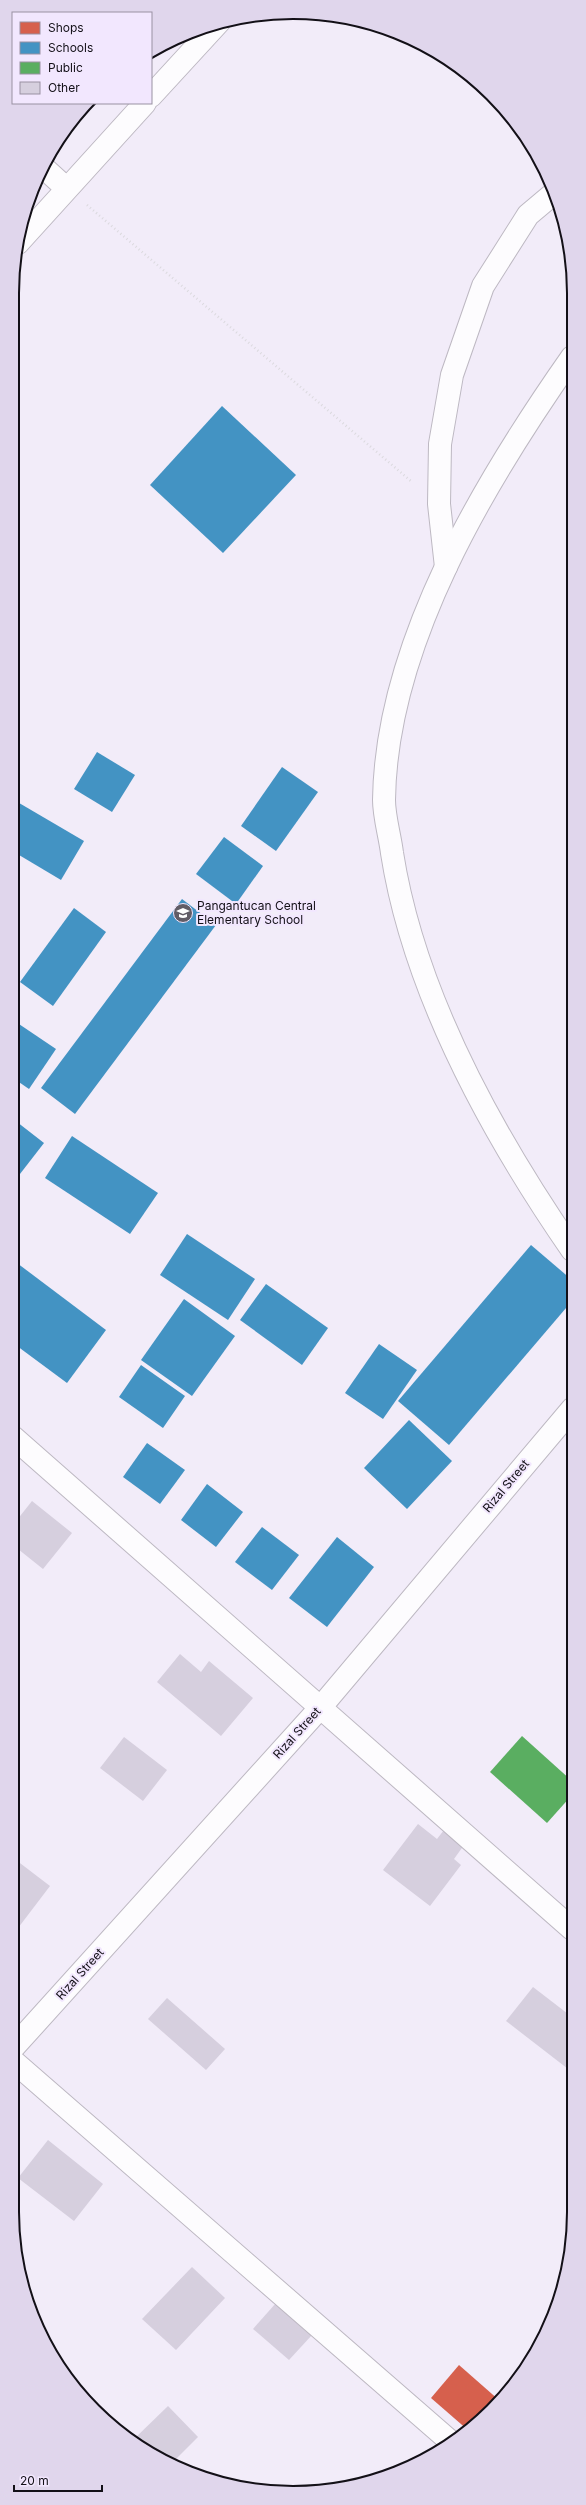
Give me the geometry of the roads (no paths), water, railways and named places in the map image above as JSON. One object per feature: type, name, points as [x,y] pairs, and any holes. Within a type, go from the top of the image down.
[{"type":"street","points":[[152,95],[209,32]]},
{"type":"street","points":[[25,235],[143,104]]},
{"type":"street","points":[[47,172],[66,188]]},
{"type":"street","points":[[446,568],[439,504],[440,444],[452,375],[483,286],[528,215],[549,197]]},
{"type":"street","points":[[567,364],[528,419],[481,499],[446,568],[413,646],[390,728],[384,802],[397,886],[428,990],[476,1090],[530,1189],[567,1243]]},
{"type":"street","name":"Rizal Street","points":[[19,2041],[320,1708],[567,1414]]},
{"type":"street","points":[[19,1442],[567,1925]]},
{"type":"street","points":[[19,2066],[447,2439]]},
{"type":"place","name":"Pangantucan Central Elementary School","points":[[183,913]]}]
